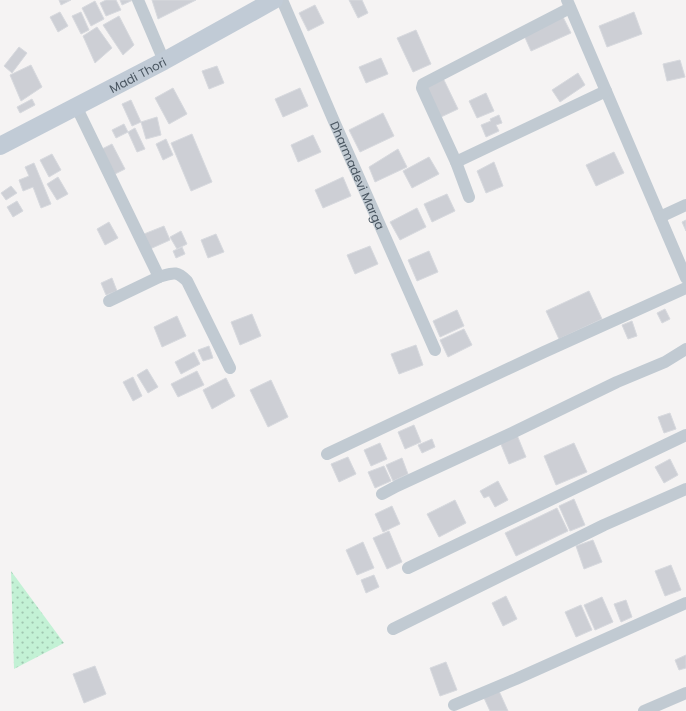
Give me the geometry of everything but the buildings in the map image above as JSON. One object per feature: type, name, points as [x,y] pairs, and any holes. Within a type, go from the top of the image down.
[{"type":"main road","name":"Madi Thori","points":[[0,146],[164,61],[274,0]]},
{"type":"street","points":[[138,0],[164,61]]},
{"type":"street","name":"Dharmadevi Marga","points":[[282,0],[435,350]]},
{"type":"street","points":[[469,197],[456,162],[422,88],[423,84],[569,4],[686,278]]},
{"type":"street","points":[[456,162],[606,91]]},
{"type":"street","points":[[76,106],[159,277]]},
{"type":"street","points":[[660,217],[686,205]]},
{"type":"street","points":[[108,302],[159,277],[174,272],[179,274],[187,281],[230,368]]},
{"type":"street","points":[[327,454],[544,352],[686,288]]},
{"type":"street","points":[[382,494],[617,382],[665,362],[686,349]]},
{"type":"street","points":[[408,568],[686,435]]},
{"type":"street","points":[[393,630],[604,525],[686,490]]},
{"type":"street","points":[[454,705],[686,603]]},
{"type":"street","points":[[644,711],[686,692]]},
{"type":"green space","points":[[11,571],[64,643],[14,669]]}]
